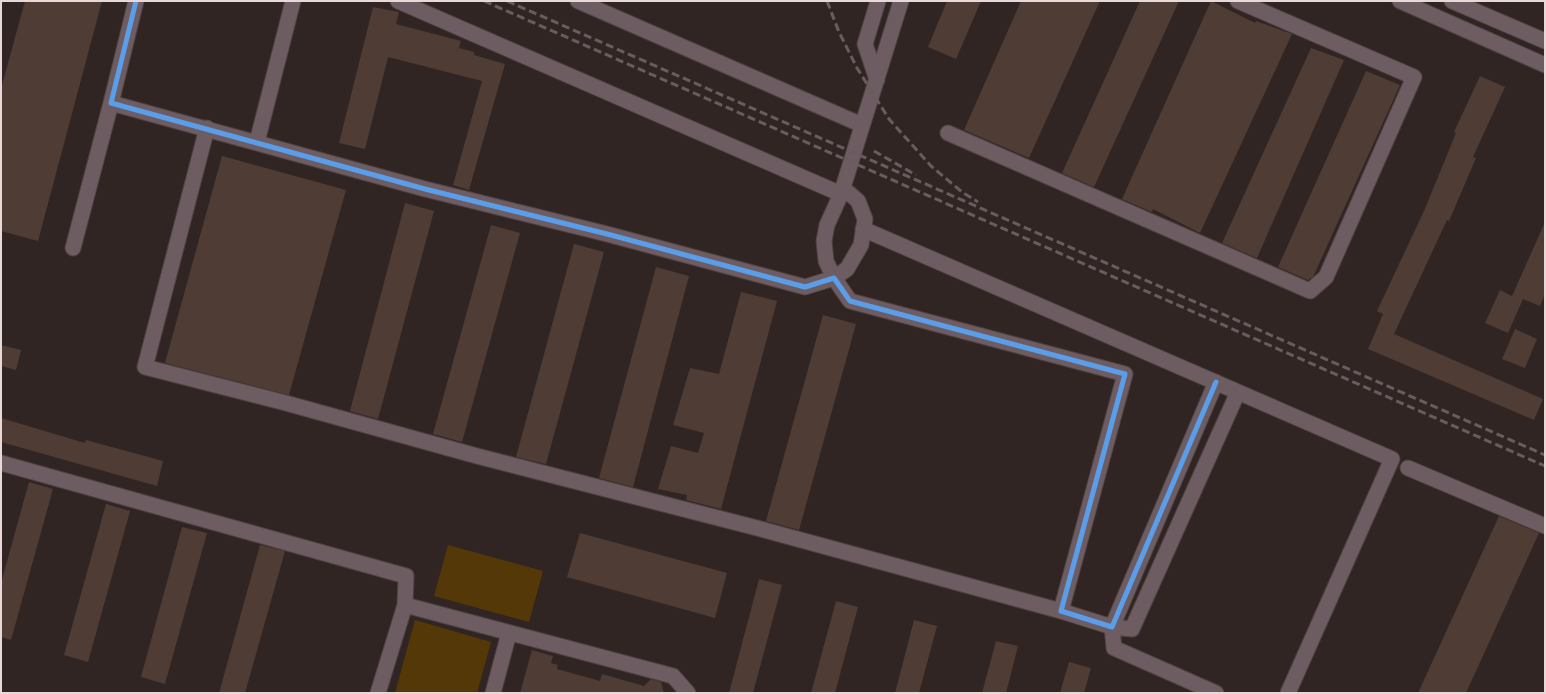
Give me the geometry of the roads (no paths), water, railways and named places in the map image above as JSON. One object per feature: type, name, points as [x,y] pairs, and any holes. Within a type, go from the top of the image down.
[{"type":"street","points":[[73,248],[136,1]]},
{"type":"street","points":[[257,142],[293,1]]},
{"type":"street","points":[[111,103],[207,128],[425,189],[607,234],[806,287],[834,278],[847,269],[862,245],[865,219],[858,200],[849,193],[840,194],[398,1]]},
{"type":"street","points":[[578,1],[862,125]]},
{"type":"street","points":[[877,80],[865,44],[878,1]]},
{"type":"street","points":[[901,1],[840,194],[827,225],[824,241],[826,261],[834,278],[850,301],[1125,374],[1061,611]]},
{"type":"street","points":[[948,133],[1310,291],[1326,277],[1414,77],[1238,1]]},
{"type":"street","points":[[1400,1],[1545,65]]},
{"type":"street","points":[[1452,1],[1545,41]]},
{"type":"street","points":[[207,128],[145,367],[282,402],[477,456],[757,528],[1061,611],[1112,627],[1132,629],[1238,392]]},
{"type":"street","points":[[863,229],[1392,459],[1288,693]]},
{"type":"street","points":[[1216,382],[1112,627],[1114,648],[1216,693]]},
{"type":"street","points":[[1,463],[406,576],[405,605],[378,693]]},
{"type":"street","points":[[1408,468],[1545,526]]},
{"type":"street","points":[[405,605],[673,676],[688,693]]},
{"type":"street","points":[[493,693],[509,633]]},
{"type":"railway","points":[[484,1],[1545,466]]},
{"type":"railway","points":[[507,1],[1545,455]]},
{"type":"railway","points":[[827,1],[839,32],[857,68],[889,119],[931,166],[962,192],[978,202]]},
{"type":"railway","points":[[874,151],[916,175]]}]
